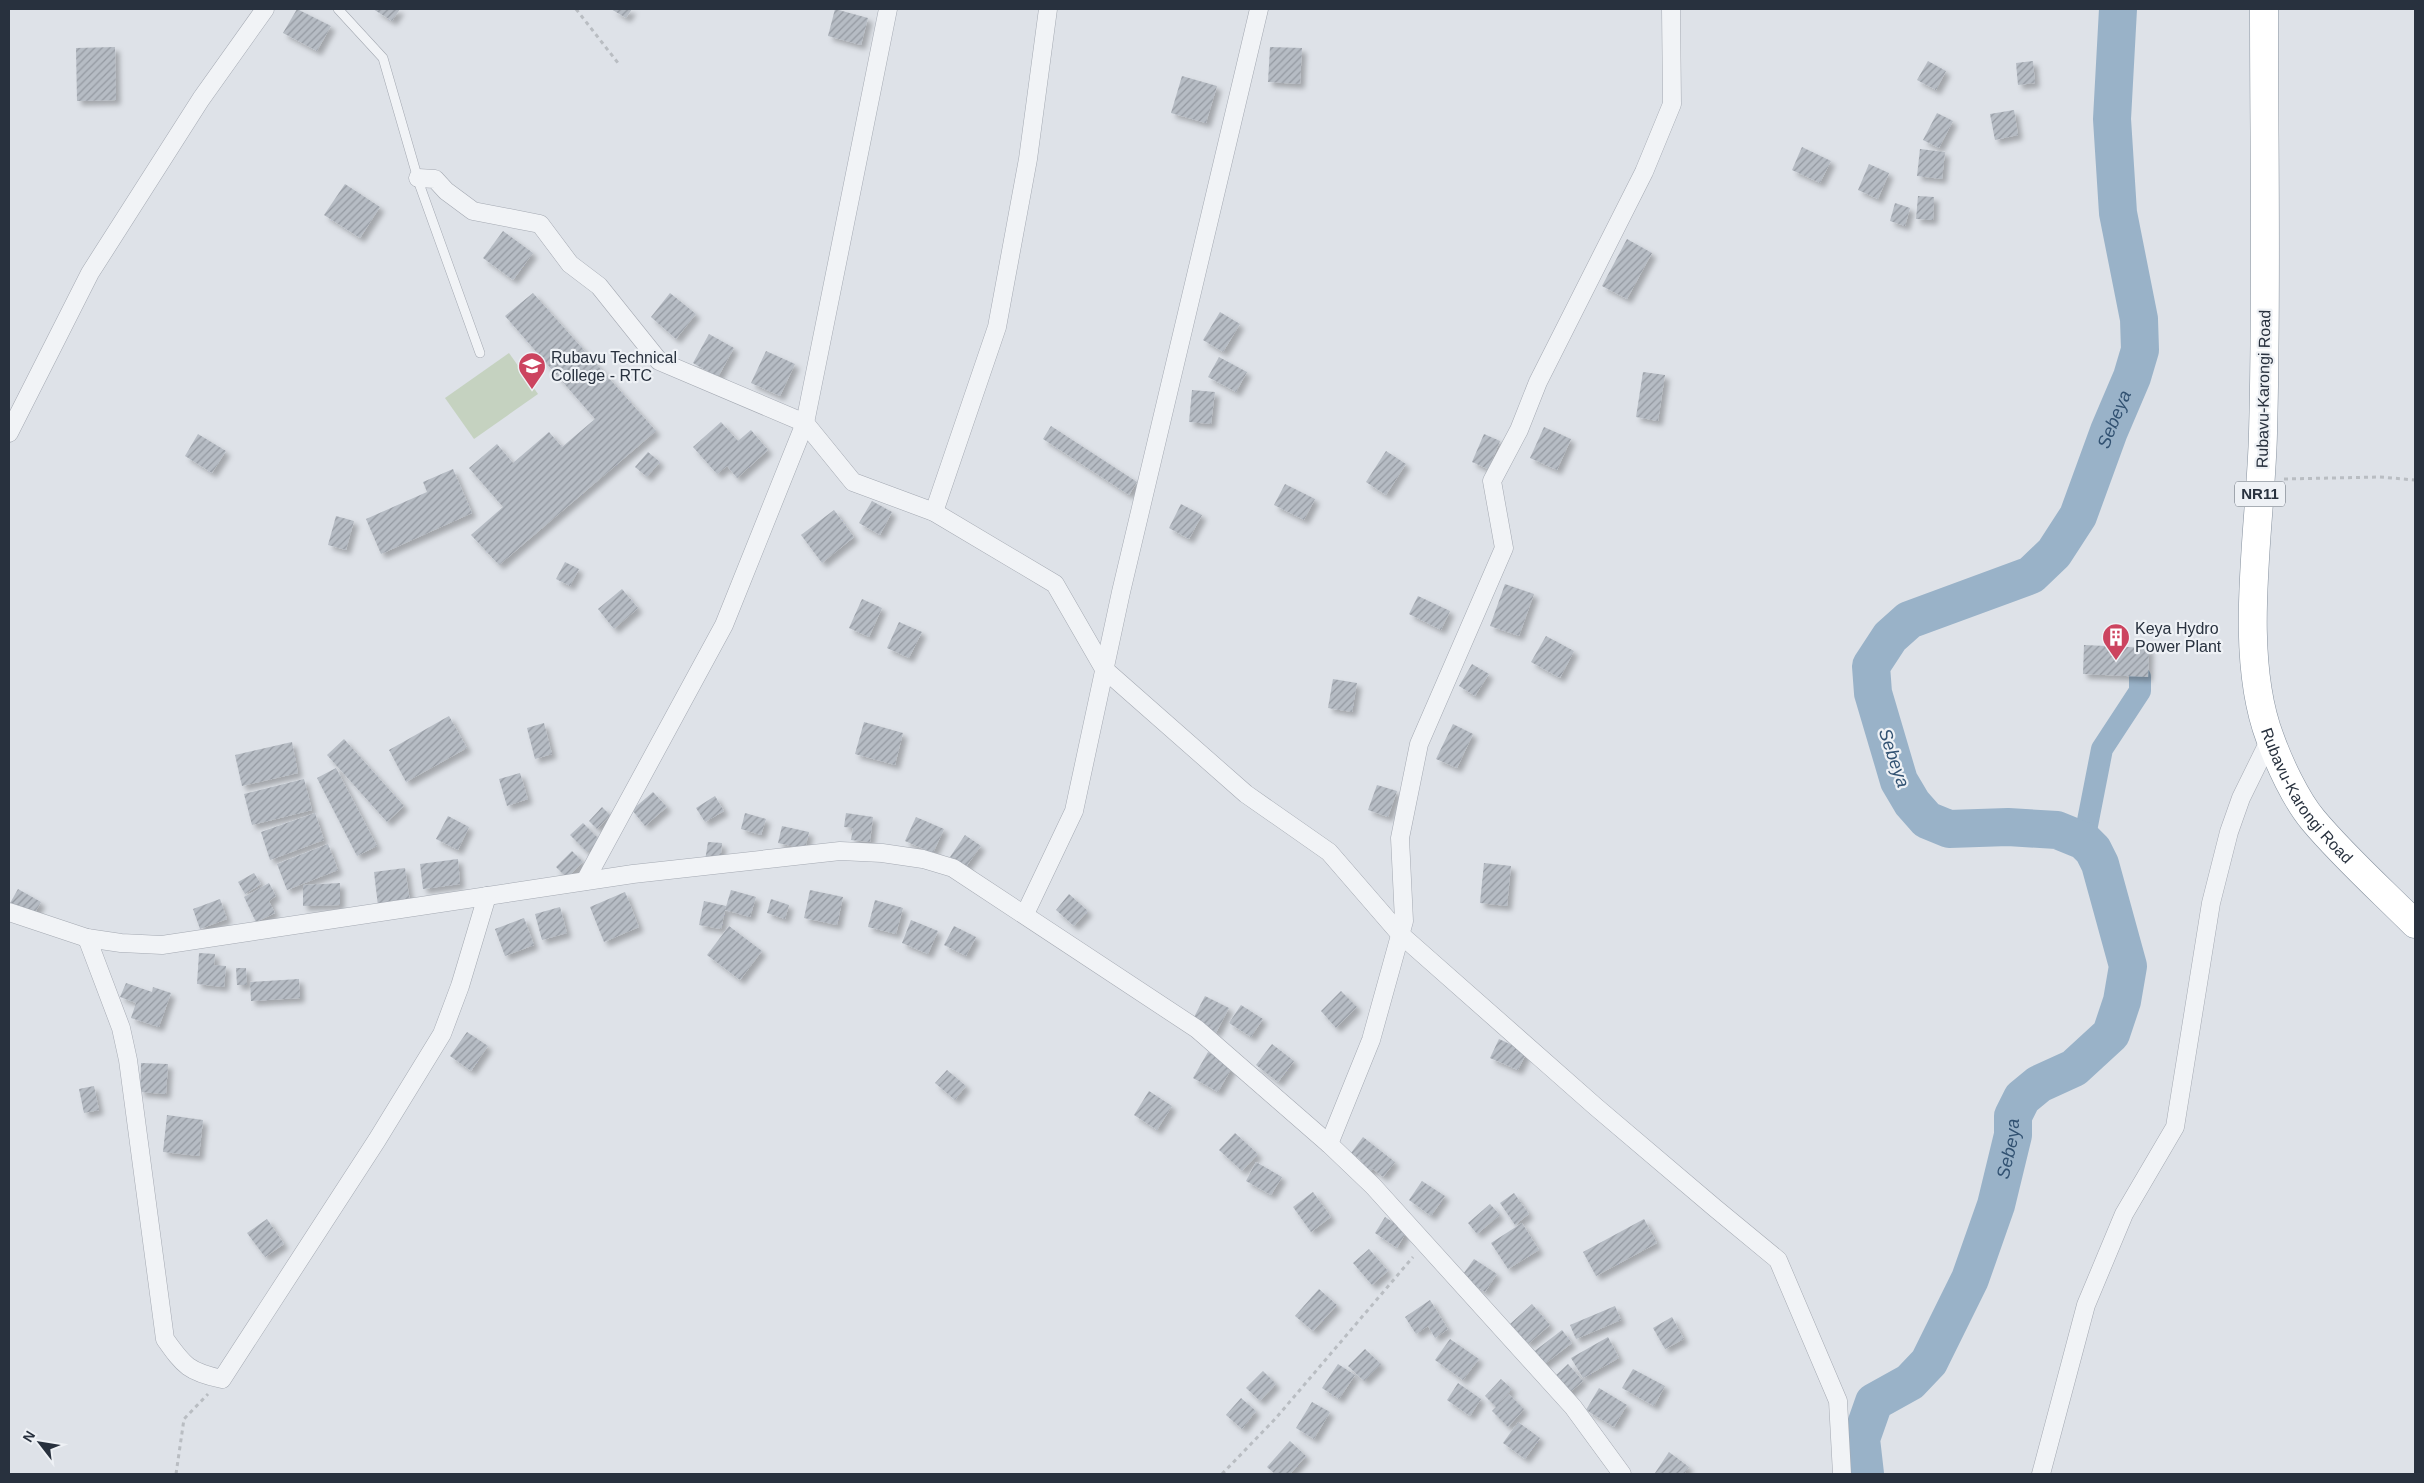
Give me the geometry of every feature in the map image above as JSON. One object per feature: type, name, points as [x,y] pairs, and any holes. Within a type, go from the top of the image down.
[{"type":"highway","name":"Rubavu-Karongi Road","points":[[2264,9],[2266,340],[2261,480],[2254,594],[2254,660],[2260,706],[2270,739],[2293,787],[2312,818],[2415,924]]},
{"type":"street","points":[[9,433],[90,273],[201,98],[265,9]]},
{"type":"street","points":[[934,512],[997,327],[1028,159],[1048,9]]},
{"type":"street","points":[[1025,914],[1074,811],[1121,592],[1259,9]]},
{"type":"street","points":[[1329,1144],[1371,1040],[1404,921],[1400,838],[1419,744],[1504,548],[1492,481],[1519,430],[1542,373],[1644,172],[1672,104],[1671,9]]},
{"type":"street","points":[[585,881],[724,625],[805,424],[887,10]]},
{"type":"street","points":[[418,178],[435,180],[446,191],[473,211],[540,224],[570,264],[599,286],[659,361],[805,424],[853,482],[934,512],[1055,584],[1104,669],[1246,794],[1329,852],[1400,934],[1604,1113],[1778,1260],[1838,1401],[1842,1474]]},
{"type":"street","points":[[2041,1474],[2086,1305],[2124,1214],[2174,1127],[2210,903],[2229,832],[2241,798],[2270,739]]},
{"type":"street","points":[[9,912],[87,938],[121,943],[162,945],[585,881],[840,851],[882,853],[923,859],[953,868],[1197,1029],[1329,1144],[1373,1186],[1573,1407],[1622,1474]]},
{"type":"street","points":[[87,938],[121,1028],[128,1060],[165,1339],[178,1358],[198,1374],[222,1379],[442,1034],[460,986],[487,896]]},
{"type":"lane","points":[[338,9],[383,58],[418,178],[480,353]]},
{"type":"path","points":[[576,9],[618,63]]},
{"type":"path","points":[[2261,480],[2380,477],[2415,480]]},
{"type":"path","points":[[1222,1474],[1276,1418],[1425,1243]]},
{"type":"path","points":[[176,1474],[184,1418],[222,1379]]},
{"type":"green space","points":[[509,353],[538,394],[474,439],[445,398]]},
{"type":"building","points":[[297,9],[331,26],[317,51],[283,33]]},
{"type":"building","points":[[373,9],[400,9],[392,21]]},
{"type":"building","points":[[611,9],[632,9],[626,18]]},
{"type":"building","points":[[835,9],[868,18],[861,45],[828,36]]},
{"type":"building","points":[[115,47],[116,100],[77,101],[76,48]]},
{"type":"building","points":[[1270,47],[1302,48],[1300,84],[1268,82]]},
{"type":"building","points":[[1928,61],[1946,71],[1936,90],[1917,80]]},
{"type":"building","points":[[2033,61],[2035,83],[2018,85],[2016,63]]},
{"type":"building","points":[[1182,76],[1217,86],[1206,123],[1171,113]]},
{"type":"building","points":[[2014,110],[2018,135],[1995,140],[1990,114]]},
{"type":"building","points":[[1937,113],[1953,121],[1939,148],[1923,140]]},
{"type":"building","points":[[1802,147],[1831,161],[1820,183],[1792,170]]},
{"type":"building","points":[[1920,149],[1945,152],[1942,179],[1917,176]]},
{"type":"building","points":[[1869,164],[1889,173],[1878,199],[1858,190]]},
{"type":"building","points":[[345,184],[380,207],[360,238],[324,215]]},
{"type":"building","points":[[1918,196],[1934,197],[1933,220],[1916,219]]},
{"type":"building","points":[[1895,203],[1910,208],[1905,226],[1890,221]]},
{"type":"building","points":[[503,231],[533,253],[513,280],[483,258]]},
{"type":"building","points":[[1627,239],[1652,253],[1627,299],[1602,286]]},
{"type":"building","points":[[533,293],[656,431],[499,565],[471,535],[503,507],[469,468],[497,444],[513,463],[549,432],[562,447],[595,419],[505,316]]},
{"type":"building","points":[[670,293],[696,314],[676,339],[651,317]]},
{"type":"building","points":[[1220,312],[1240,324],[1223,352],[1203,340]]},
{"type":"building","points":[[709,334],[734,348],[718,377],[693,363]]},
{"type":"building","points":[[766,351],[795,364],[780,396],[751,383]]},
{"type":"building","points":[[1219,357],[1247,372],[1236,392],[1208,377]]},
{"type":"building","points":[[1643,372],[1665,375],[1658,421],[1636,417]]},
{"type":"building","points":[[1192,390],[1215,392],[1211,424],[1189,422]]},
{"type":"building","points":[[721,422],[738,441],[751,430],[768,450],[737,478],[727,466],[717,474],[693,447]]},
{"type":"building","points":[[1051,426],[1137,482],[1129,495],[1043,439]]},
{"type":"building","points":[[1544,427],[1571,439],[1557,470],[1530,458]]},
{"type":"building","points":[[198,434],[226,451],[212,473],[185,456]]},
{"type":"building","points":[[1484,434],[1500,441],[1488,469],[1472,462]]},
{"type":"building","points":[[1386,451],[1406,464],[1386,495],[1366,482]]},
{"type":"building","points":[[648,452],[660,462],[647,477],[635,467]]},
{"type":"building","points":[[453,469],[472,513],[381,554],[366,519],[427,492],[423,482]]},
{"type":"building","points":[[1285,484],[1315,499],[1304,520],[1274,505]]},
{"type":"building","points":[[872,501],[892,512],[880,535],[859,523]]},
{"type":"building","points":[[1181,504],[1202,515],[1189,539],[1169,528]]},
{"type":"building","points":[[834,510],[854,537],[822,563],[801,535]]},
{"type":"building","points":[[336,516],[354,521],[346,550],[328,545]]},
{"type":"building","points":[[565,562],[579,569],[570,586],[556,579]]},
{"type":"building","points":[[1505,584],[1534,594],[1519,636],[1490,626]]},
{"type":"building","points":[[622,589],[638,608],[614,629],[598,609]]},
{"type":"building","points":[[1418,596],[1450,611],[1441,630],[1409,614]]},
{"type":"building","points":[[862,599],[882,608],[869,637],[849,628]]},
{"type":"building","points":[[899,622],[922,632],[909,658],[887,648]]},
{"type":"building","points":[[1546,636],[1574,651],[1560,678],[1531,662]]},
{"type":"building","name":"Keya Hydro Power Plant","points":[[2084,645],[2149,648],[2148,677],[2083,674]]},
{"type":"building","points":[[1472,664],[1489,674],[1475,696],[1459,686]]},
{"type":"building","points":[[1333,679],[1357,683],[1352,712],[1328,708]]},
{"type":"building","points":[[449,716],[467,748],[406,782],[389,750]]},
{"type":"building","points":[[864,722],[903,733],[895,765],[855,754]]},
{"type":"building","points":[[544,723],[552,754],[535,759],[527,728]]},
{"type":"building","points":[[1453,724],[1473,734],[1457,768],[1436,759]]},
{"type":"building","points":[[344,739],[404,806],[387,822],[327,755]]},
{"type":"building","points":[[292,742],[298,773],[242,786],[235,755]]},
{"type":"building","points":[[336,768],[377,846],[357,856],[317,778]]},
{"type":"building","points":[[520,773],[528,799],[507,806],[499,779]]},
{"type":"building","points":[[304,779],[312,810],[252,825],[244,794]]},
{"type":"building","points":[[1377,785],[1397,791],[1388,817],[1368,810]]},
{"type":"building","points":[[653,792],[667,807],[645,826],[632,810]]},
{"type":"building","points":[[715,796],[724,811],[705,822],[696,808]]},
{"type":"building","points":[[602,807],[610,815],[597,829],[589,821]]},
{"type":"building","points":[[315,813],[324,840],[270,860],[261,832]]},
{"type":"building","points":[[745,813],[766,819],[761,835],[741,829]]},
{"type":"building","points":[[846,813],[873,817],[870,842],[851,840],[853,828],[844,827]]},
{"type":"building","points":[[448,816],[469,827],[458,850],[436,839]]},
{"type":"building","points":[[916,817],[944,829],[933,853],[905,841]]},
{"type":"building","points":[[583,823],[600,840],[587,852],[570,835]]},
{"type":"building","points":[[782,826],[809,832],[805,849],[778,843]]},
{"type":"building","points":[[965,835],[981,846],[965,868],[950,857]]},
{"type":"building","points":[[708,842],[722,843],[720,863],[705,861]]},
{"type":"building","points":[[328,844],[338,870],[287,890],[277,864]]},
{"type":"building","points":[[572,851],[583,862],[567,878],[556,867]]},
{"type":"building","points":[[458,859],[460,884],[423,889],[420,864]]},
{"type":"building","points":[[1484,863],[1511,866],[1507,906],[1480,903]]},
{"type":"building","points":[[405,868],[410,902],[378,906],[374,872]]},
{"type":"building","points":[[254,873],[261,884],[245,894],[238,882]]},
{"type":"building","points":[[269,883],[276,896],[269,901],[275,913],[256,922],[244,897]]},
{"type":"building","points":[[340,883],[340,905],[303,906],[303,885]]},
{"type":"building","points":[[18,889],[41,902],[32,918],[9,905]]},
{"type":"building","points":[[731,890],[756,897],[750,917],[725,910]]},
{"type":"building","points":[[810,890],[843,897],[837,925],[804,918]]},
{"type":"building","points":[[625,892],[639,927],[604,942],[590,907]]},
{"type":"building","points":[[1069,894],[1088,911],[1074,926],[1056,910]]},
{"type":"building","points":[[220,899],[227,919],[200,929],[193,909]]},
{"type":"building","points":[[771,899],[789,905],[785,919],[767,913]]},
{"type":"building","points":[[875,900],[903,908],[896,934],[868,927]]},
{"type":"building","points":[[704,901],[726,906],[721,929],[699,925]]},
{"type":"building","points":[[560,907],[567,933],[542,940],[535,914]]},
{"type":"building","points":[[524,918],[534,945],[505,956],[495,929]]},
{"type":"building","points":[[911,920],[938,931],[928,954],[902,943]]},
{"type":"building","points":[[729,926],[762,951],[740,980],[707,955]]},
{"type":"building","points":[[954,926],[976,937],[966,956],[944,945]]},
{"type":"building","points":[[199,953],[215,954],[214,965],[226,966],[224,987],[197,984]]},
{"type":"building","points":[[236,968],[246,968],[247,985],[237,985]]},
{"type":"building","points":[[299,979],[300,998],[251,1001],[250,982]]},
{"type":"building","points":[[126,983],[152,992],[153,987],[171,993],[159,1027],[131,1018],[136,1003],[120,997]]},
{"type":"building","points":[[1341,991],[1357,1007],[1336,1028],[1321,1011]]},
{"type":"building","points":[[1205,996],[1229,1008],[1216,1033],[1192,1021]]},
{"type":"building","points":[[1241,1005],[1263,1019],[1251,1037],[1229,1023]]},
{"type":"building","points":[[467,1032],[488,1046],[471,1071],[450,1056]]},
{"type":"building","points":[[1499,1039],[1527,1052],[1518,1070],[1490,1058]]},
{"type":"building","points":[[1272,1044],[1294,1061],[1278,1082],[1256,1065]]},
{"type":"building","points":[[1208,1052],[1233,1066],[1218,1092],[1193,1078]]},
{"type":"building","points":[[141,1063],[168,1064],[166,1094],[140,1092]]},
{"type":"building","points":[[947,1070],[966,1086],[955,1100],[935,1083]]},
{"type":"building","points":[[94,1086],[99,1110],[84,1113],[79,1089]]},
{"type":"building","points":[[1149,1091],[1172,1106],[1157,1130],[1134,1115]]},
{"type":"building","points":[[167,1115],[203,1120],[199,1156],[163,1152]]},
{"type":"building","points":[[1235,1133],[1258,1154],[1242,1171],[1219,1150]]},
{"type":"building","points":[[1363,1137],[1395,1162],[1383,1177],[1373,1169],[1367,1173],[1357,1165],[1361,1160],[1351,1153]]},
{"type":"building","points":[[1256,1162],[1282,1177],[1271,1195],[1246,1181]]},
{"type":"building","points":[[1422,1181],[1445,1196],[1431,1216],[1409,1200]]},
{"type":"building","points":[[1313,1192],[1331,1217],[1311,1232],[1293,1207]]},
{"type":"building","points":[[1514,1193],[1529,1214],[1515,1225],[1500,1203]]},
{"type":"building","points":[[1490,1204],[1500,1215],[1477,1234],[1468,1223]]},
{"type":"building","points":[[1385,1217],[1407,1231],[1397,1248],[1375,1233]]},
{"type":"building","points":[[267,1219],[284,1244],[265,1257],[247,1233]]},
{"type":"building","points":[[1644,1219],[1657,1243],[1596,1276],[1583,1252]]},
{"type":"building","points":[[1522,1223],[1539,1250],[1508,1269],[1491,1243]]},
{"type":"building","points":[[1369,1249],[1388,1271],[1372,1285],[1353,1263]]},
{"type":"building","points":[[1474,1259],[1497,1274],[1485,1292],[1461,1277]]},
{"type":"building","points":[[1319,1289],[1337,1305],[1313,1331],[1295,1316]]},
{"type":"building","points":[[1430,1300],[1448,1329],[1435,1338],[1428,1326],[1416,1334],[1405,1317]]},
{"type":"building","points":[[1532,1304],[1550,1325],[1528,1344],[1510,1324]]},
{"type":"building","points":[[1615,1306],[1621,1320],[1576,1339],[1570,1325]]},
{"type":"building","points":[[1672,1317],[1684,1339],[1665,1349],[1653,1328]]},
{"type":"building","points":[[1562,1330],[1572,1343],[1542,1366],[1532,1353]]},
{"type":"building","points":[[1608,1337],[1619,1358],[1583,1378],[1571,1358]]},
{"type":"building","points":[[1450,1339],[1479,1359],[1463,1380],[1435,1360]]},
{"type":"building","points":[[1365,1349],[1381,1364],[1364,1381],[1348,1366]]},
{"type":"building","points":[[1338,1364],[1355,1375],[1339,1399],[1322,1388]]},
{"type":"building","points":[[1568,1364],[1583,1381],[1567,1395],[1552,1379]]},
{"type":"building","points":[[1633,1369],[1665,1386],[1654,1406],[1622,1388]]},
{"type":"building","points":[[1263,1371],[1276,1384],[1260,1401],[1246,1388]]},
{"type":"building","points":[[1501,1379],[1512,1389],[1498,1404],[1509,1394],[1524,1409],[1508,1427],[1492,1411],[1496,1407],[1485,1396]]},
{"type":"building","points":[[1458,1383],[1481,1399],[1470,1416],[1447,1400]]},
{"type":"building","points":[[1599,1388],[1627,1405],[1614,1427],[1586,1410]]},
{"type":"building","points":[[1241,1398],[1256,1411],[1242,1429],[1226,1415]]},
{"type":"building","points":[[1312,1402],[1330,1412],[1314,1439],[1296,1428]]},
{"type":"building","points":[[1518,1422],[1540,1438],[1525,1459],[1503,1443]]},
{"type":"building","points":[[1290,1441],[1306,1456],[1290,1474],[1275,1474],[1267,1467]]},
{"type":"building","points":[[1669,1452],[1689,1467],[1684,1474],[1655,1473]]},
{"type":"waterway","name":"Sebeya","points":[[1865,1474],[1861,1439],[1874,1402],[1910,1382],[1929,1362],[1970,1279],[1996,1205],[2013,1135],[2013,1116],[2022,1098],[2039,1084],[2074,1068],[2111,1034],[2122,1001],[2128,966],[2100,864],[2093,850],[2084,841],[2057,830],[2008,827],[1949,829],[1927,820],[1912,803],[1899,781],[1873,693],[1871,666],[1890,637],[1909,620],[2031,575],[2054,553],[2078,516],[2109,431],[2132,377],[2140,350],[2139,319],[2118,213],[2112,119],[2118,9]]},
{"type":"waterway","points":[[2084,841],[2102,749],[2140,691],[2140,677]]},
{"type":"place","name":"Rubavu Technical College - RTC","points":[[532,390]]},
{"type":"place","name":"Keya Hydro Power Plant","points":[[2116,661]]}]
